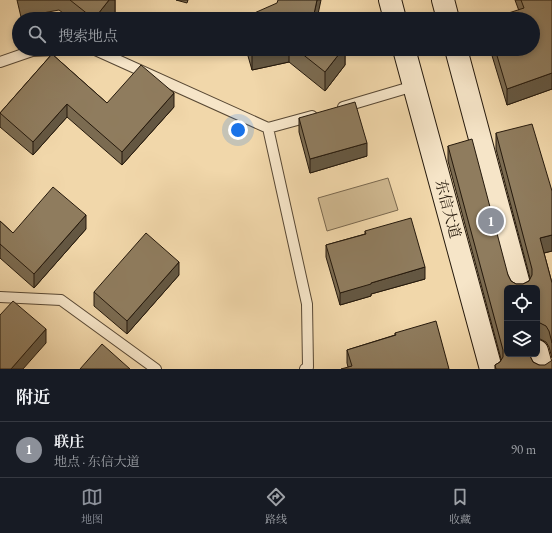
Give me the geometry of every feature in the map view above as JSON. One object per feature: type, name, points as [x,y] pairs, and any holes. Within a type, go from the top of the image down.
[{"type":"main road","points":[[390,0],[393,12]]},
{"type":"main road","points":[[443,0],[446,12]]},
{"type":"main road","name":"东信大道","points":[[406,56],[491,369]]},
{"type":"main road","points":[[458,56],[519,285]]},
{"type":"main road","points":[[539,357],[542,369]]},
{"type":"lane","points":[[0,62],[17,56]]},
{"type":"lane","points":[[109,56],[268,128],[319,113]]},
{"type":"lane","points":[[334,109],[414,86]]},
{"type":"lane","points":[[268,128],[307,304],[308,367],[304,369]]},
{"type":"lane","points":[[0,297],[61,300],[156,369]]},
{"type":"shaded area","points":[[388,178],[398,210],[327,231],[318,198]]},
{"type":"building","points":[[70,0],[109,0],[100,12],[85,12]]},
{"type":"building","points":[[278,0],[317,0],[314,12],[257,12],[277,3]]},
{"type":"building","points":[[521,0],[552,0],[552,73],[507,89],[497,56],[540,56],[540,12],[512,12],[524,8]]},
{"type":"building","points":[[50,56],[54,56],[107,103],[141,65],[174,93],[122,152],[67,104],[33,142],[0,113]]},
{"type":"building","points":[[305,56],[338,56],[325,72]]},
{"type":"building","points":[[355,102],[367,143],[310,159],[299,118]]},
{"type":"building","points":[[532,124],[552,191],[552,235],[540,238],[552,283],[552,343],[546,326],[540,323],[540,285],[504,285],[504,357],[530,357],[533,362],[539,365],[545,365],[552,360],[552,369],[496,369],[495,365],[500,362],[503,357],[503,350],[448,146],[472,139],[508,275],[511,281],[516,284],[523,284],[529,281],[532,275],[532,269],[496,133]]},
{"type":"building","points":[[53,187],[86,215],[34,274],[0,244],[0,221],[13,233]]},
{"type":"building","points":[[411,218],[425,267],[340,293],[326,245],[366,234],[365,231]]},
{"type":"building","points":[[146,233],[179,262],[127,321],[94,292]]},
{"type":"building","points":[[13,301],[46,329],[11,369],[0,369],[0,315]]},
{"type":"building","points":[[436,321],[449,369],[341,369],[352,366],[347,350],[396,335],[395,333]]},
{"type":"building","points":[[102,344],[130,369],[80,369]]},
{"type":"place","name":"联庄","points":[[491,221]]}]
